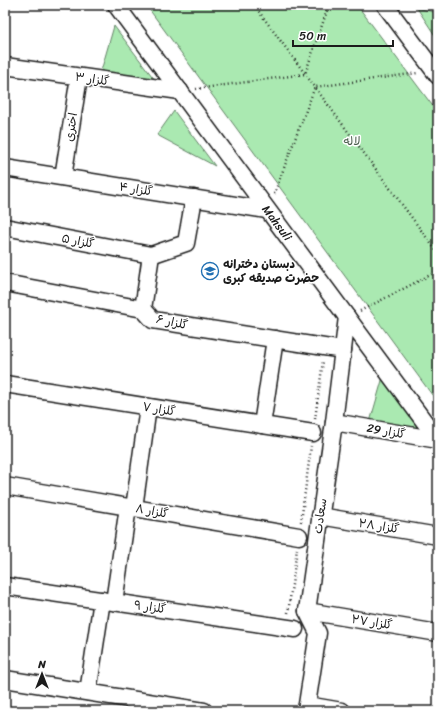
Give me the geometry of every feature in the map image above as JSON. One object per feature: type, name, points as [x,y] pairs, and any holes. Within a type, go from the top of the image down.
[{"type":"street","name":"Mahsuli","points":[[116,5],[438,440]]},
{"type":"street","points":[[385,5],[436,74]]},
{"type":"street","name":"گلزار ۳","points":[[5,66],[180,92]]},
{"type":"street","name":"اختری","points":[[63,177],[79,77]]},
{"type":"street","name":"گلزار ۴","points":[[5,168],[268,210]]},
{"type":"street","points":[[144,309],[151,255],[186,244],[194,198]]},
{"type":"street","name":"گلزار ۵","points":[[5,227],[151,255]]},
{"type":"street","name":"گلزار ۶","points":[[5,283],[144,309],[153,320],[343,350]]},
{"type":"street","name":"سعادت","points":[[307,611],[334,422],[347,317]]},
{"type":"street","points":[[262,425],[275,339]]},
{"type":"street","name":"گلزار ۷","points":[[5,384],[313,433]]},
{"type":"street","points":[[88,692],[131,507],[148,407]]},
{"type":"street","name":"گلزار 29","points":[[334,422],[438,440]]},
{"type":"street","name":"گلزار ۸","points":[[5,486],[299,536]]},
{"type":"street","name":"گلزار ۲۸","points":[[320,516],[438,536]]},
{"type":"street","name":"گلزار ۹","points":[[5,586],[295,628]]},
{"type":"street","points":[[307,611],[318,633],[307,708],[342,711]]},
{"type":"street","name":"گلزار ۲۷","points":[[307,611],[438,632]]},
{"type":"street","points":[[5,679],[204,711]]},
{"type":"path","points":[[254,5],[438,253]]},
{"type":"path","points":[[305,74],[329,5]]},
{"type":"path","points":[[180,92],[305,74]]},
{"type":"path","points":[[315,87],[436,74]]},
{"type":"path","points":[[268,210],[315,87]]},
{"type":"path","points":[[347,317],[438,271]]},
{"type":"green space","name":"لاله","points":[[146,5],[357,5],[438,113],[438,403]]},
{"type":"green space","points":[[417,8],[438,13],[438,40]]},
{"type":"green space","points":[[114,26],[155,80],[101,71]]},
{"type":"green space","points":[[174,111],[215,166],[157,135]]},
{"type":"green space","points":[[383,377],[424,432],[370,422]]},
{"type":"place","name":"دبستان دخترانه حضرت صدیقه کبری","points":[[210,271]]}]
